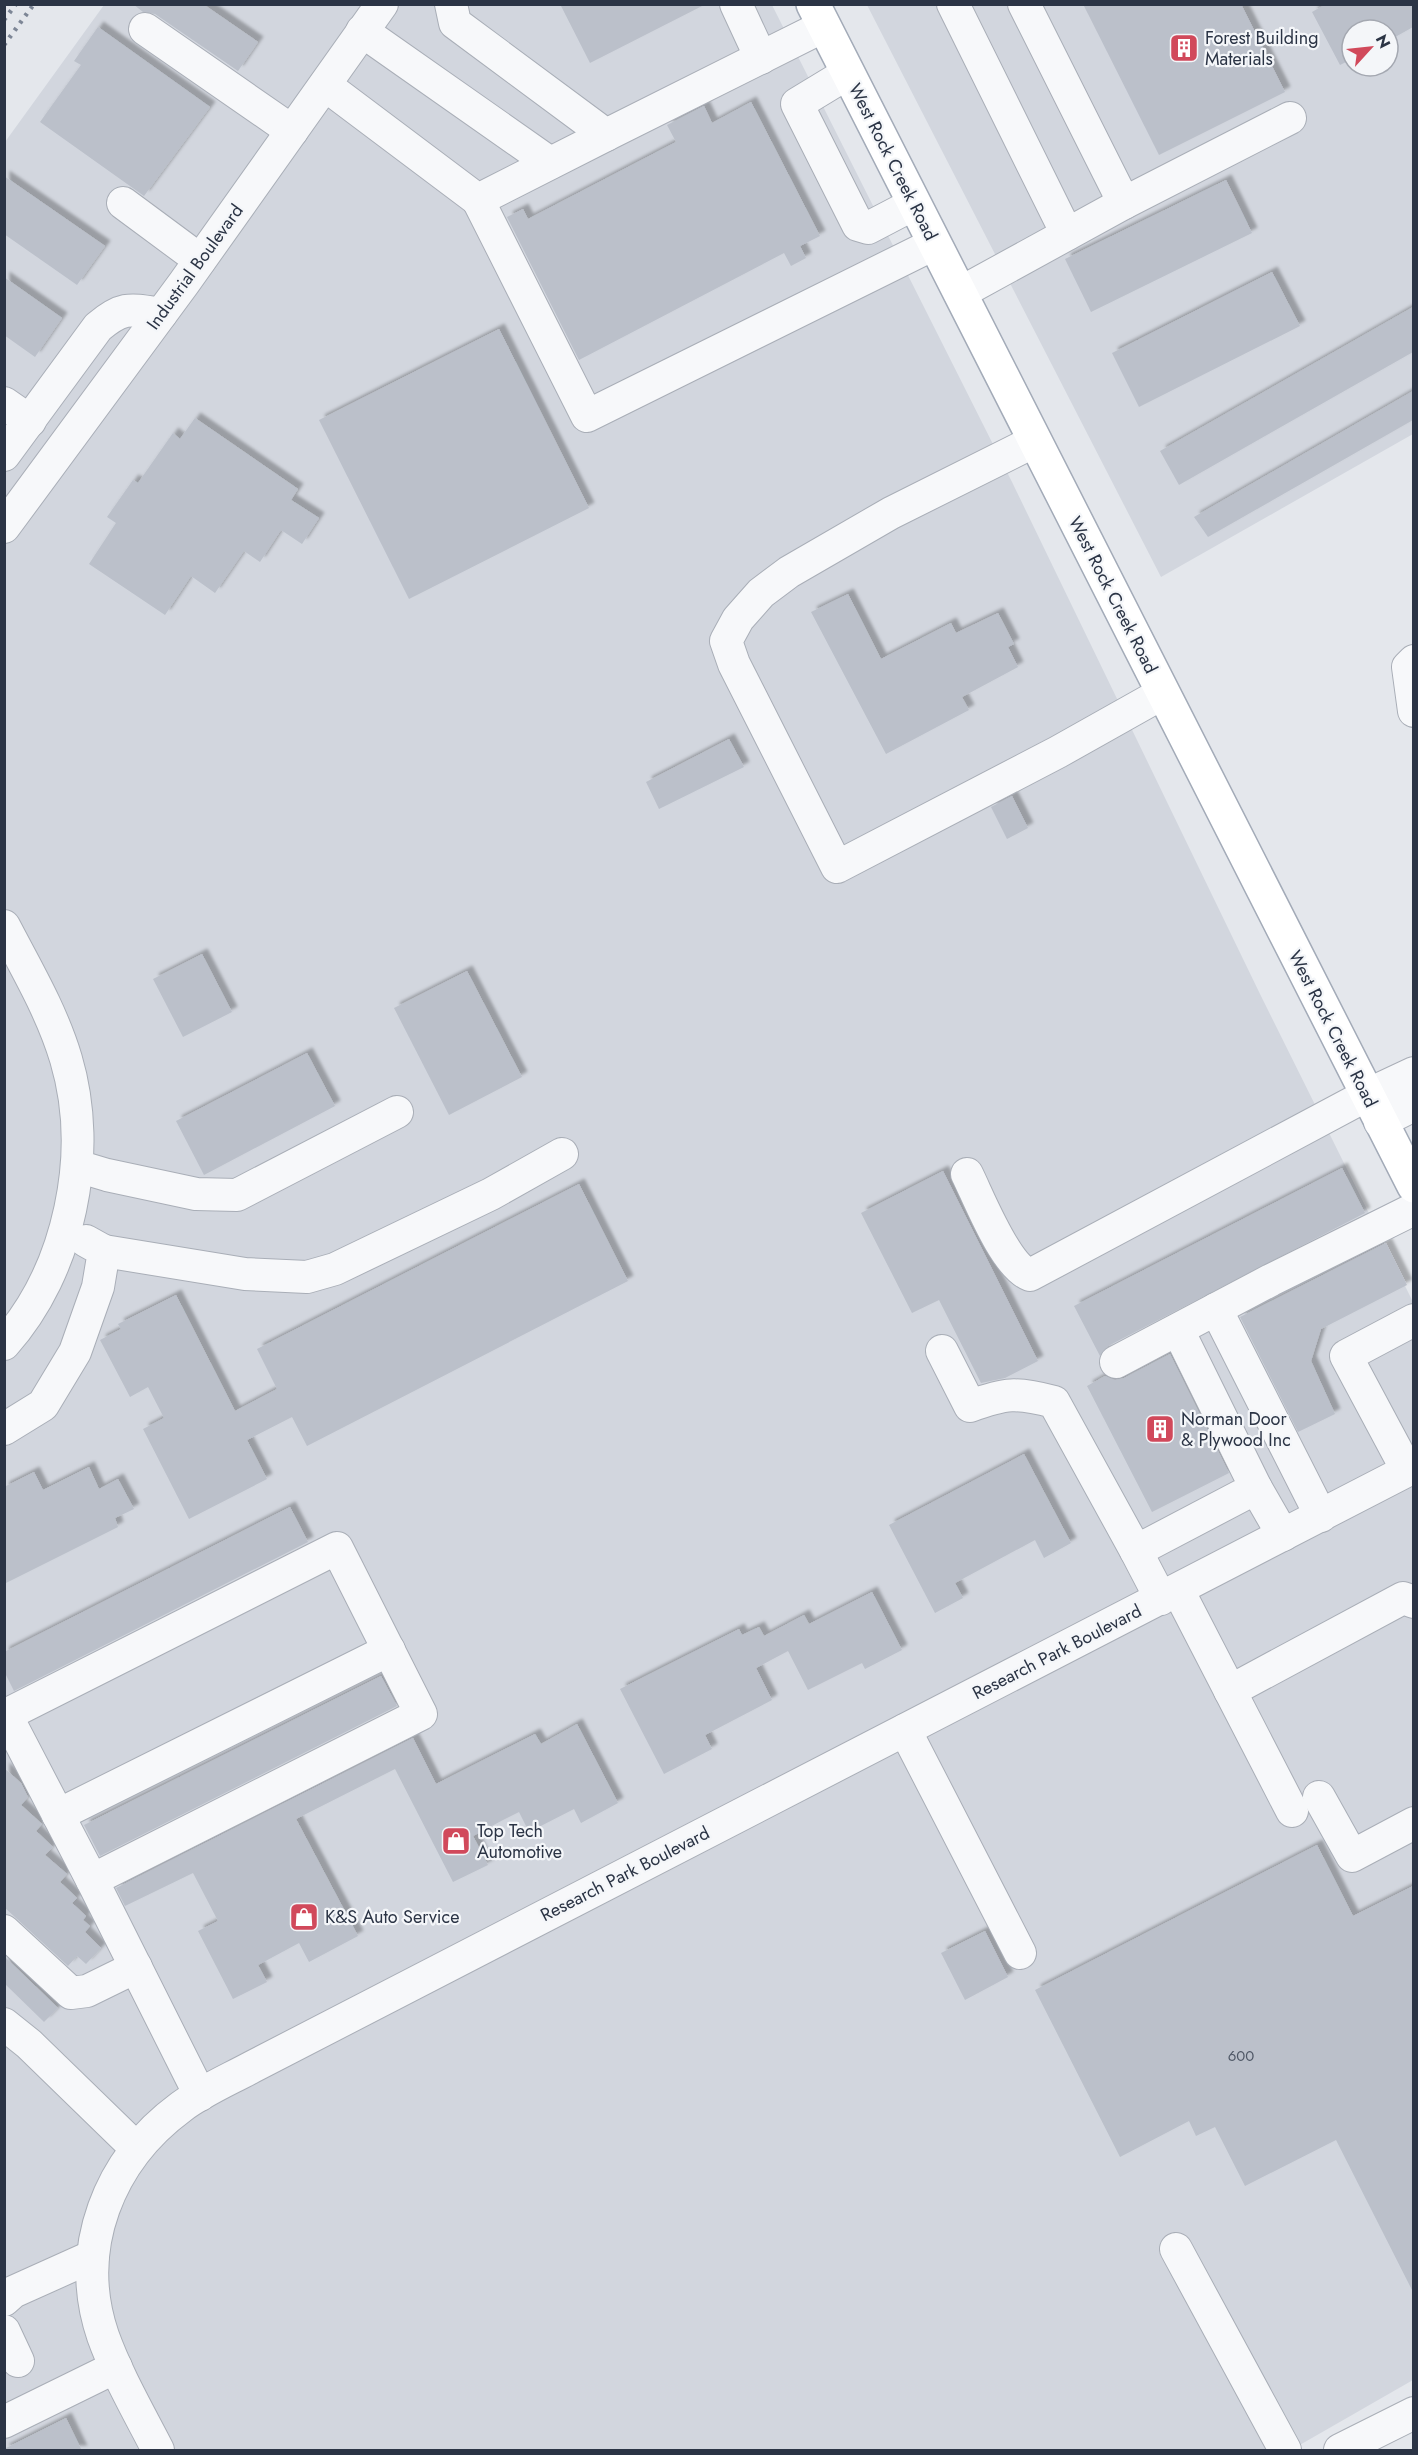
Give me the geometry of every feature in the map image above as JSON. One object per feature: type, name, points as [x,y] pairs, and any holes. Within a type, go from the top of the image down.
[{"type":"main road","name":"West Rock Creek Road","points":[[819,15],[1413,1186]]},
{"type":"street","name":"Industrial Boulevard","points":[[4,527],[161,314],[382,4]]},
{"type":"street","points":[[736,4],[761,58]]},
{"type":"street","points":[[953,4],[1067,234]]},
{"type":"street","points":[[1024,4],[1124,203]]},
{"type":"street","points":[[459,10],[606,135]]},
{"type":"street","points":[[478,200],[761,58],[819,15]]},
{"type":"street","points":[[145,29],[292,131]]},
{"type":"street","points":[[362,32],[550,163]]},
{"type":"street","points":[[848,74],[797,104],[853,215],[861,228],[868,228],[914,204]]},
{"type":"street","points":[[325,85],[478,200],[587,416],[934,244]]},
{"type":"street","points":[[960,293],[1124,203],[1290,118]]},
{"type":"street","points":[[123,203],[200,260]]},
{"type":"street","points":[[4,455],[99,327],[116,312],[131,309],[161,314]]},
{"type":"street","points":[[4,403],[77,426]]},
{"type":"street","points":[[1035,441],[891,513],[789,572],[761,593],[738,619],[726,641],[734,664],[768,732],[837,867],[1058,752],[1163,693]]},
{"type":"street","points":[[1413,661],[1408,666],[1413,711]]},
{"type":"street","points":[[4,926],[34,981],[66,1057],[76,1107],[78,1166],[64,1231],[44,1285],[4,1344]]},
{"type":"street","points":[[967,1174],[1009,1257],[1021,1272],[1030,1275],[1374,1108],[1413,1073]]},
{"type":"street","points":[[1374,1108],[1413,1106]]},
{"type":"street","points":[[78,1166],[107,1175],[196,1194],[237,1195],[397,1112]]},
{"type":"street","points":[[64,1231],[104,1251],[245,1274],[308,1277],[335,1269],[491,1194],[561,1154]]},
{"type":"street","points":[[1116,1362],[1413,1209]]},
{"type":"street","points":[[4,1429],[43,1405],[75,1352],[99,1287],[104,1251]]},
{"type":"street","points":[[1216,1309],[1321,1516]]},
{"type":"street","points":[[1410,1469],[1346,1356],[1413,1320]]},
{"type":"street","points":[[1178,1330],[1256,1488],[1283,1535]]},
{"type":"street","points":[[942,1351],[970,1406],[1004,1394],[1031,1396],[1054,1402],[1136,1551],[1170,1595],[1230,1691],[1292,1811]]},
{"type":"street","name":"Research Park Boulevard","points":[[158,2451],[116,2367],[103,2333],[97,2310],[93,2256],[104,2204],[114,2182],[136,2148],[169,2117],[200,2096],[1410,1469]]},
{"type":"street","points":[[1136,1551],[1256,1488]]},
{"type":"street","points":[[92,1880],[421,1714],[338,1548],[5,1715],[92,1880],[200,2096]]},
{"type":"street","points":[[1230,1691],[1403,1598],[1413,1602]]},
{"type":"street","points":[[58,1815],[389,1650]]},
{"type":"street","points":[[905,1730],[1020,1953]]},
{"type":"street","points":[[1319,1797],[1352,1856],[1413,1823]]},
{"type":"street","points":[[4,1931],[71,1993],[87,1991],[136,1967]]},
{"type":"street","points":[[4,2024],[29,2044],[136,2148]]},
{"type":"street","points":[[1176,2249],[1285,2451]]},
{"type":"street","points":[[4,2300],[13,2292],[93,2256]]},
{"type":"street","points":[[4,2331],[18,2361]]},
{"type":"street","points":[[4,2422],[116,2367]]},
{"type":"street","points":[[1340,2451],[1413,2413]]},
{"type":"shaded area","points":[[104,5],[772,5],[1012,482],[1260,994],[1413,1302],[1413,2380],[1291,2450],[5,2450],[5,142]]},
{"type":"shaded area","points":[[867,5],[1413,5],[1413,434],[1161,577]]},
{"type":"building","points":[[133,4],[203,4],[258,42],[238,71],[155,14],[143,12]]},
{"type":"building","points":[[560,4],[706,4],[590,63]]},
{"type":"building","name":"Forest Building Materials","points":[[1083,4],[1241,4],[1285,92],[1159,155]]},
{"type":"building","points":[[1326,4],[1413,4],[1413,27],[1400,34],[1400,18],[1340,18],[1340,65],[1312,12]]},
{"type":"building","points":[[98,27],[210,107],[144,196],[40,122],[81,65],[74,61]]},
{"type":"building","points":[[751,102],[820,236],[800,246],[806,258],[791,266],[784,253],[579,360],[507,217],[523,209],[528,219],[676,142],[667,125],[704,106],[712,123]]},
{"type":"building","points":[[4,176],[105,246],[77,285],[4,234]]},
{"type":"building","points":[[1226,180],[1252,233],[1091,312],[1065,259]]},
{"type":"building","points":[[1272,272],[1300,326],[1139,407],[1112,353]]},
{"type":"building","points":[[4,277],[62,318],[35,357],[4,335]]},
{"type":"building","points":[[1413,307],[1413,352],[1179,485],[1160,451]]},
{"type":"building","points":[[499,329],[589,508],[409,599],[319,420]]},
{"type":"building","points":[[1413,391],[1413,420],[1208,537],[1194,517]]},
{"type":"building","points":[[195,418],[298,489],[291,500],[319,518],[302,544],[281,530],[260,562],[244,551],[215,593],[191,576],[165,615],[89,564],[116,523],[107,517],[133,480],[138,483],[173,433],[180,439]]},
{"type":"building","points":[[848,594],[881,659],[951,623],[956,633],[998,613],[1014,644],[1008,647],[1018,667],[962,697],[969,710],[886,754],[811,612]]},
{"type":"building","points":[[729,739],[744,767],[659,809],[646,782]]},
{"type":"building","points":[[1012,796],[1028,828],[1007,839],[991,807]]},
{"type":"building","points":[[202,954],[232,1012],[183,1037],[153,979]]},
{"type":"building","points":[[467,971],[522,1077],[449,1115],[394,1008]]},
{"type":"building","points":[[307,1053],[335,1106],[204,1175],[176,1121]]},
{"type":"building","points":[[1342,1168],[1365,1213],[1108,1346],[1100,1356],[1074,1306]]},
{"type":"building","points":[[943,1171],[1038,1361],[1005,1378],[981,1383],[939,1300],[912,1313],[861,1213]]},
{"type":"building","points":[[579,1184],[628,1281],[307,1446],[292,1417],[247,1440],[267,1479],[189,1519],[143,1429],[164,1418],[148,1387],[130,1397],[100,1340],[121,1329],[118,1324],[176,1295],[235,1411],[277,1389],[257,1349]]},
{"type":"building","points":[[1386,1243],[1407,1285],[1321,1329],[1311,1361],[1335,1414],[1298,1432],[1240,1317]]},
{"type":"building","name":"Norman Door & Plywood Inc","points":[[1170,1354],[1229,1473],[1152,1512],[1087,1386],[1105,1376],[1115,1380],[1124,1378]]},
{"type":"building","points":[[1024,1454],[1071,1543],[1044,1558],[1035,1540],[955,1583],[963,1598],[935,1613],[889,1525]]},
{"type":"building","points":[[89,1467],[99,1489],[118,1479],[134,1509],[115,1518],[118,1527],[4,1584],[4,1487],[34,1472],[43,1490]]},
{"type":"building","points":[[290,1507],[308,1542],[14,1691],[4,1671],[4,1652]]},
{"type":"building","points":[[872,1592],[902,1650],[865,1669],[862,1663],[808,1690],[788,1651],[756,1668],[772,1700],[705,1735],[712,1749],[664,1774],[620,1689],[739,1629],[742,1635],[759,1627],[764,1636],[804,1615],[809,1624]]},
{"type":"building","points":[[381,1676],[397,1706],[100,1856],[84,1825]]},
{"type":"building","points":[[577,1724],[618,1803],[581,1823],[574,1809],[529,1832],[519,1812],[473,1836],[488,1865],[453,1882],[395,1769],[296,1819],[358,1936],[309,1962],[299,1943],[258,1965],[267,1982],[233,1999],[198,1931],[218,1921],[193,1873],[125,1906],[116,1888],[413,1738],[436,1784],[535,1734],[541,1744]]},
{"type":"building","points":[[4,1768],[21,1783],[28,1797],[21,1805],[42,1824],[36,1831],[53,1847],[45,1855],[67,1874],[60,1882],[77,1898],[72,1903],[86,1916],[83,1920],[90,1926],[85,1932],[101,1948],[86,1964],[77,1956],[68,1966],[4,1907]]},
{"type":"building","points":[[1317,1845],[1353,1916],[1413,1886],[1413,2292],[1336,2140],[1245,2186],[1215,2127],[1196,2136],[1189,2121],[1120,2157],[1035,1990]]},
{"type":"building","points":[[985,1931],[1008,1977],[965,2000],[941,1953]]},
{"type":"building","points":[[4,1956],[58,2008],[44,2022],[4,1983]]},
{"type":"building","points":[[66,2418],[82,2451],[4,2451],[4,2449]]},
{"type":"railway","points":[[4,20],[16,4]]},
{"type":"railway","points":[[4,45],[34,4]]},
{"type":"place","name":"Forest Building Materials","points":[[1184,48]]},
{"type":"place","name":"Norman Door & Plywood Inc","points":[[1160,1429]]},
{"type":"place","name":"Top Tech Automotive","points":[[456,1841]]},
{"type":"place","name":"K&S Auto Service","points":[[304,1917]]}]
